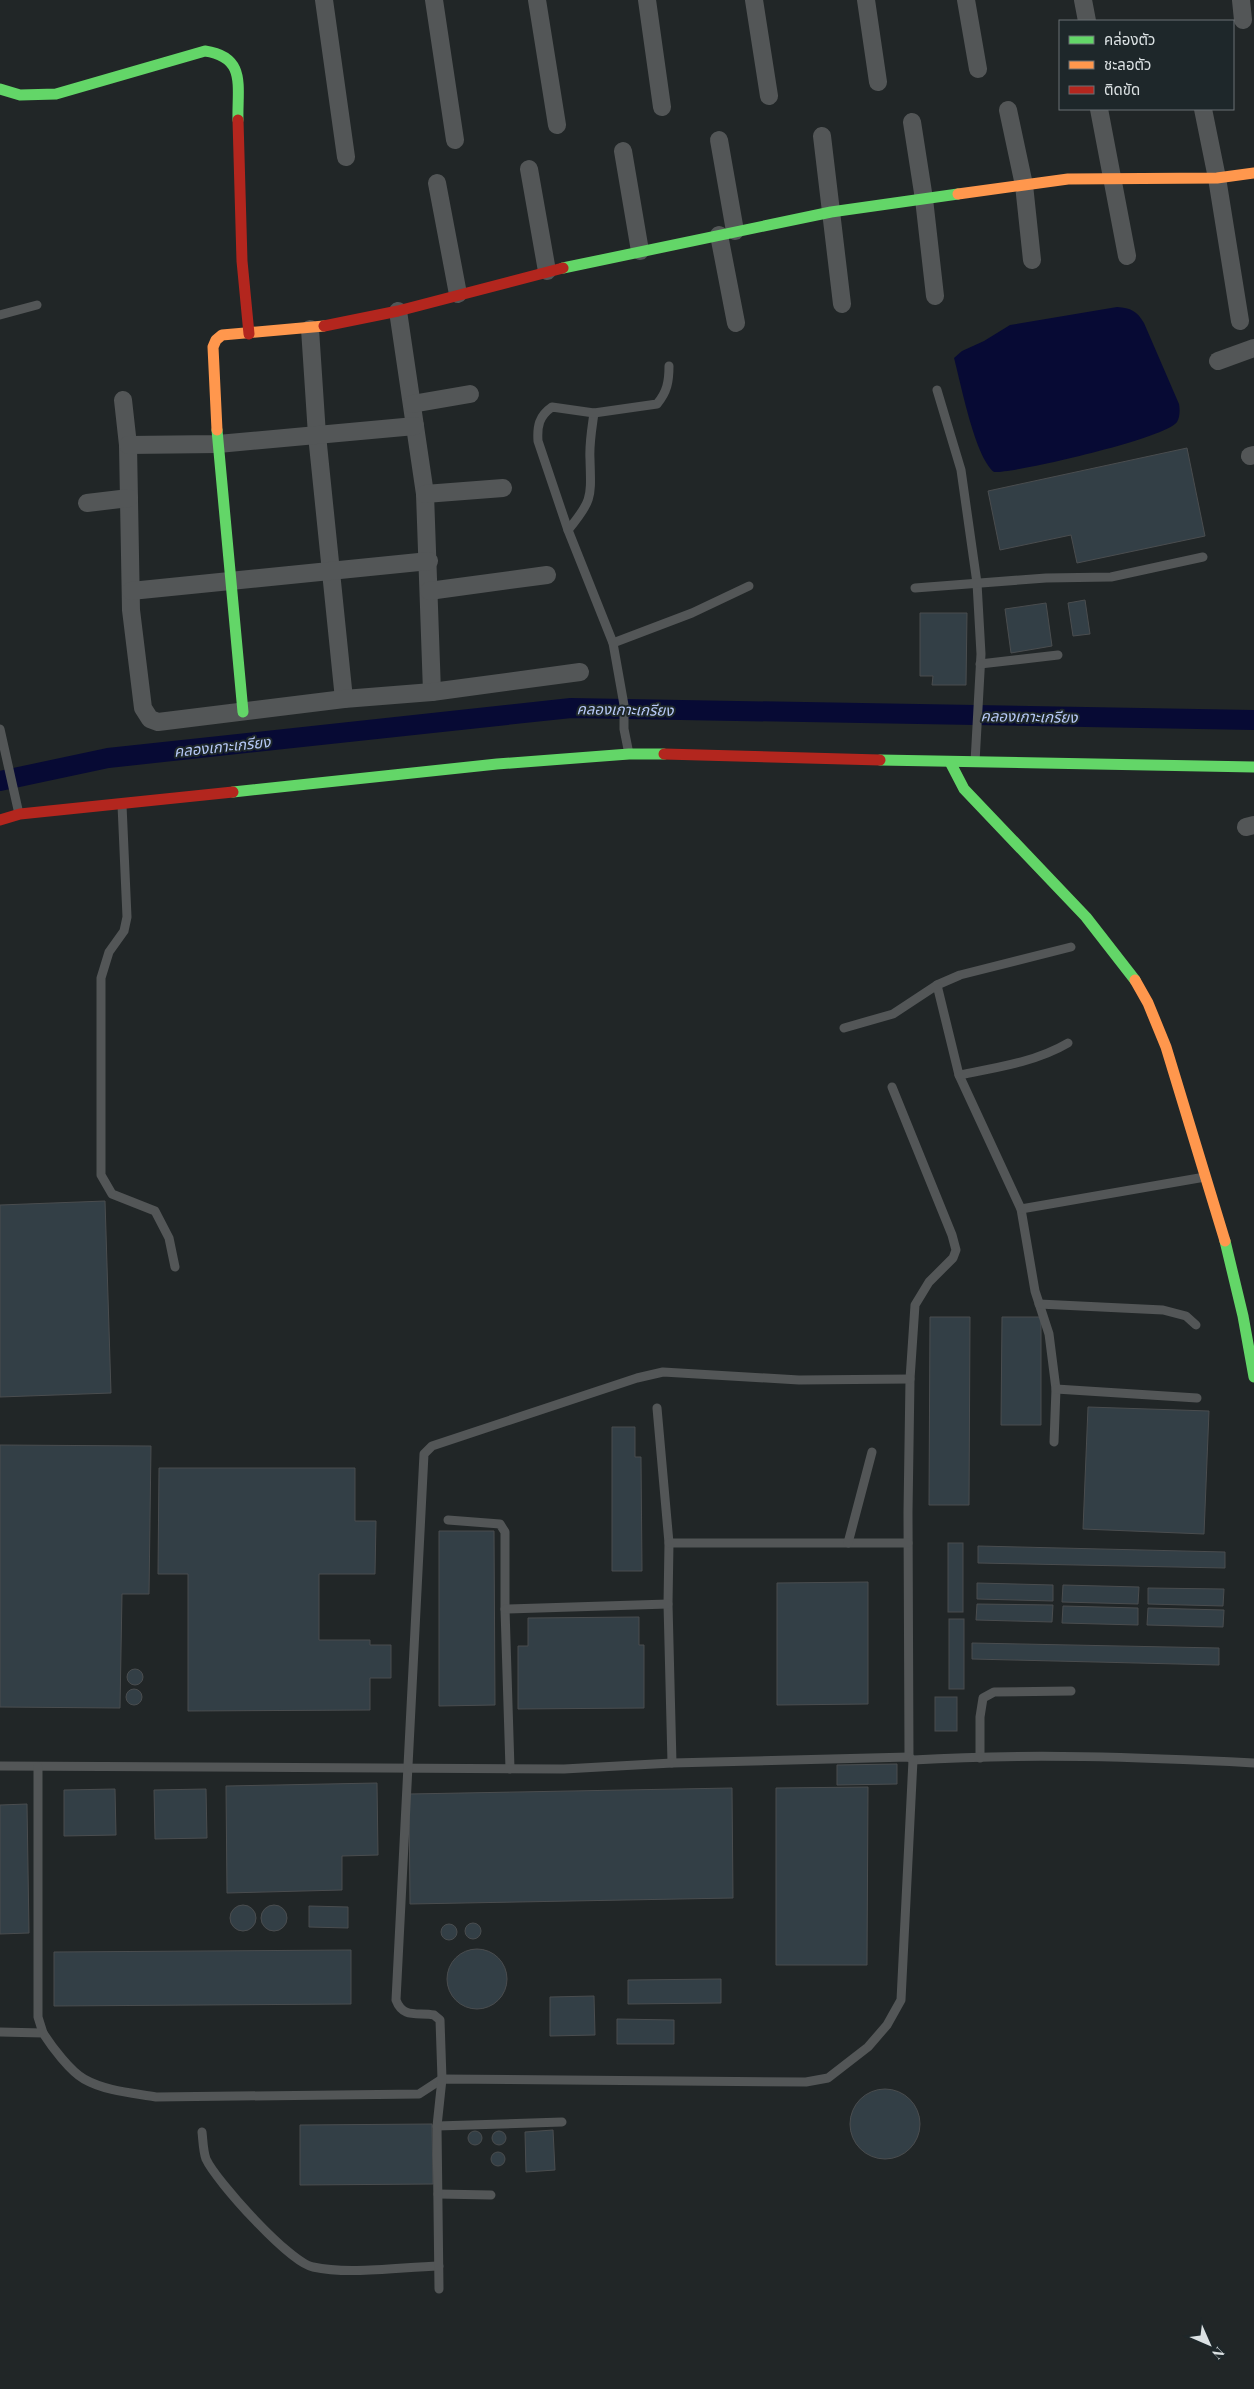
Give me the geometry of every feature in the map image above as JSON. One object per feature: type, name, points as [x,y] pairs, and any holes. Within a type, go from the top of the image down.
[{"type":"street","points":[[324,0],[346,157]]},
{"type":"street","points":[[434,0],[455,140]]},
{"type":"street","points":[[537,0],[557,124]]},
{"type":"street","points":[[647,0],[662,107]]},
{"type":"street","points":[[754,0],[769,96]]},
{"type":"street","points":[[866,0],[878,82]]},
{"type":"street","points":[[966,0],[978,69]]},
{"type":"street","points":[[1083,0],[1087,20]]},
{"type":"street","points":[[1241,0],[1243,20]]},
{"type":"street","points":[[0,89],[20,95],[56,94],[205,51],[223,53],[233,61],[237,71],[242,261],[249,334]]},
{"type":"street","points":[[1008,110],[1024,185],[1032,260]]},
{"type":"street","points":[[1099,110],[1127,256]]},
{"type":"street","points":[[1203,110],[1217,178],[1240,321]]},
{"type":"street","points":[[912,122],[924,199],[935,296]]},
{"type":"street","points":[[822,136],[842,304]]},
{"type":"street","points":[[719,140],[736,323]]},
{"type":"street","points":[[623,151],[640,251]]},
{"type":"street","points":[[529,169],[547,272]]},
{"type":"street","points":[[243,712],[218,444],[213,347],[222,335],[310,329],[398,311],[458,294],[640,251],[831,212],[1068,179],[1217,178],[1254,173]]},
{"type":"street","points":[[437,183],[458,294]]},
{"type":"street","points":[[398,311],[425,494],[429,561],[432,692]]},
{"type":"street","points":[[310,329],[317,434],[344,699]]},
{"type":"street","points":[[1218,361],[1254,348]]},
{"type":"street","points":[[412,404],[470,394]]},
{"type":"street","points":[[123,400],[128,445],[133,630],[143,708],[146,715],[158,722],[344,699],[432,692],[580,672]]},
{"type":"street","points":[[128,445],[218,444],[415,426]]},
{"type":"street","points":[[425,494],[503,488]]},
{"type":"street","points":[[87,503],[129,498]]},
{"type":"street","points":[[131,592],[331,569],[429,561]]},
{"type":"street","points":[[429,591],[547,576]]},
{"type":"street","points":[[0,820],[20,814],[497,764],[629,754],[1254,767]]},
{"type":"street","points":[[950,762],[964,789],[1095,928],[1123,962],[1144,995],[1178,1079],[1230,1252],[1246,1319],[1254,1377]]},
{"type":"lane","points":[[0,315],[37,305]]},
{"type":"lane","points":[[629,754],[624,729],[624,705],[613,643],[568,530],[538,440],[537,428],[543,414],[552,407],[594,413],[657,404],[665,395],[669,383],[669,366]]},
{"type":"lane","points":[[937,390],[961,470],[977,583],[980,664],[975,762]]},
{"type":"lane","points":[[568,530],[582,513],[592,486],[590,458],[594,413]]},
{"type":"lane","points":[[915,588],[1046,578],[1111,577],[1203,557]]},
{"type":"lane","points":[[613,643],[692,613],[749,586]]},
{"type":"lane","points":[[980,664],[1058,655]]},
{"type":"lane","points":[[0,729],[15,800],[20,814]]},
{"type":"lane","points":[[122,804],[127,917],[124,931],[109,952],[101,978],[101,1175],[112,1194],[155,1211],[170,1238],[175,1267]]},
{"type":"lane","points":[[844,1028],[893,1014],[937,985],[960,975],[1072,947]]},
{"type":"lane","points":[[937,985],[959,1074],[1021,1209],[1035,1291],[1049,1334],[1056,1389],[1054,1442]]},
{"type":"lane","points":[[959,1074],[1006,1066],[1058,1049],[1068,1043]]},
{"type":"lane","points":[[38,1767],[38,2018],[43,2033],[52,2048],[84,2079],[122,2092],[156,2096],[419,2094],[442,2078],[806,2082],[828,2078],[868,2047],[888,2025],[901,2000],[911,1759],[908,1543],[910,1379],[915,1305],[929,1282],[953,1258],[956,1250],[952,1235],[892,1087]]},
{"type":"lane","points":[[1021,1209],[1207,1177]]},
{"type":"lane","points":[[1039,1304],[1163,1310],[1186,1316],[1196,1326]]},
{"type":"lane","points":[[439,2289],[437,2126],[442,2078],[440,2020],[434,2015],[404,2012],[399,2008],[396,2000],[424,1454],[432,1446],[637,1378],[663,1372],[799,1380],[910,1379]]},
{"type":"lane","points":[[1056,1389],[1197,1398]]},
{"type":"lane","points":[[658,1408],[669,1543],[668,1604],[672,1762]]},
{"type":"lane","points":[[848,1544],[872,1452]]},
{"type":"lane","points":[[448,1520],[500,1524],[505,1532],[504,1609],[510,1769]]},
{"type":"lane","points":[[669,1543],[908,1543]]},
{"type":"lane","points":[[504,1609],[668,1604]]},
{"type":"lane","points":[[980,1758],[980,1717],[983,1698],[994,1692],[1071,1691]]},
{"type":"lane","points":[[0,1766],[564,1769],[672,1762],[1134,1757],[1254,1763]]},
{"type":"lane","points":[[0,2032],[43,2033]]},
{"type":"lane","points":[[437,2126],[562,2122]]},
{"type":"lane","points":[[202,2132],[206,2159],[242,2206],[282,2248],[310,2267],[330,2270],[439,2266]]},
{"type":"lane","points":[[438,2194],[491,2195]]},
{"type":"shaded area","points":[[1117,307],[1133,311],[1144,323],[1179,404],[1180,413],[1177,422],[1167,429],[1121,445],[1059,461],[994,472],[987,464],[975,436],[954,358],[962,351],[984,341],[1010,325]]},
{"type":"building","points":[[1187,448],[1205,536],[1077,563],[1071,535],[1000,550],[988,491]]},
{"type":"building","points":[[1085,600],[1090,634],[1073,636],[1068,603]]},
{"type":"building","points":[[1046,603],[1052,646],[1011,653],[1005,609]]},
{"type":"building","points":[[920,613],[967,613],[966,685],[932,685],[933,676],[920,676]]},
{"type":"building","points":[[105,1201],[111,1393],[0,1397],[0,1205]]},
{"type":"building","points":[[930,1317],[970,1317],[969,1505],[929,1505]]},
{"type":"building","points":[[1002,1317],[1041,1317],[1041,1425],[1001,1425]]},
{"type":"building","points":[[1088,1407],[1209,1411],[1204,1534],[1083,1529]]},
{"type":"building","points":[[612,1427],[635,1427],[635,1457],[641,1457],[642,1571],[612,1571]]},
{"type":"building","points":[[0,1445],[151,1446],[149,1594],[122,1594],[120,1708],[0,1707]]},
{"type":"building","points":[[159,1468],[355,1468],[355,1521],[376,1521],[375,1574],[319,1574],[319,1640],[370,1640],[370,1645],[391,1645],[391,1678],[370,1678],[370,1710],[188,1711],[188,1574],[158,1574]]},
{"type":"building","points":[[439,1531],[494,1531],[495,1705],[439,1706]]},
{"type":"building","points":[[948,1543],[963,1543],[963,1612],[948,1612]]},
{"type":"building","points":[[978,1546],[1225,1552],[1225,1568],[978,1563]]},
{"type":"building","points":[[868,1582],[868,1704],[777,1705],[777,1583]]},
{"type":"building","points":[[977,1583],[1053,1585],[1053,1601],[977,1599]]},
{"type":"building","points":[[1063,1585],[1139,1587],[1138,1604],[1062,1602]]},
{"type":"building","points":[[1148,1588],[1224,1589],[1223,1606],[1148,1604]]},
{"type":"building","points":[[977,1604],[1053,1605],[1052,1622],[976,1620]]},
{"type":"building","points":[[1063,1606],[1138,1608],[1138,1625],[1062,1623]]},
{"type":"building","points":[[1148,1608],[1224,1610],[1223,1627],[1147,1625]]},
{"type":"building","points":[[639,1617],[639,1645],[644,1645],[644,1708],[518,1709],[518,1646],[528,1646],[528,1618]]},
{"type":"building","points":[[949,1619],[964,1619],[964,1689],[949,1689]]},
{"type":"building","points":[[972,1643],[1219,1648],[1219,1665],[972,1659]]},
{"type":"building","points":[[135,1669],[143,1677],[135,1685],[127,1677]]},
{"type":"building","points":[[134,1689],[142,1697],[134,1705],[126,1697]]},
{"type":"building","points":[[935,1697],[957,1697],[957,1731],[935,1731]]},
{"type":"building","points":[[897,1764],[897,1784],[837,1785],[837,1765]]},
{"type":"building","points":[[377,1783],[378,1855],[342,1856],[342,1890],[227,1893],[226,1786]]},
{"type":"building","points":[[868,1787],[867,1965],[776,1965],[776,1788]]},
{"type":"building","points":[[732,1788],[733,1898],[410,1904],[409,1794]]},
{"type":"building","points":[[115,1789],[116,1835],[64,1836],[64,1790]]},
{"type":"building","points":[[206,1789],[207,1838],[155,1839],[154,1790]]},
{"type":"building","points":[[27,1804],[29,1933],[0,1934],[0,1805]]},
{"type":"building","points":[[243,1905],[252,1909],[256,1918],[252,1927],[243,1931],[234,1927],[230,1918],[234,1909]]},
{"type":"building","points":[[274,1905],[283,1909],[287,1918],[283,1927],[274,1931],[265,1927],[261,1918],[265,1909]]},
{"type":"building","points":[[309,1906],[348,1907],[348,1928],[309,1927]]},
{"type":"building","points":[[473,1923],[479,1925],[481,1931],[479,1937],[473,1939],[467,1937],[465,1931],[467,1925]]},
{"type":"building","points":[[449,1924],[455,1926],[457,1932],[455,1938],[449,1940],[443,1938],[441,1932],[443,1926]]},
{"type":"building","points":[[477,1949],[494,1954],[502,1962],[507,1979],[502,1996],[494,2004],[477,2009],[460,2004],[452,1996],[447,1979],[452,1962],[460,1954]]},
{"type":"building","points":[[351,1950],[351,2004],[54,2006],[54,1952]]},
{"type":"building","points":[[721,1979],[721,2003],[628,2004],[628,1980]]},
{"type":"building","points":[[594,1996],[595,2035],[550,2036],[550,1997]]},
{"type":"building","points":[[617,2019],[674,2020],[674,2044],[617,2044]]},
{"type":"building","points":[[892,2089],[905,2095],[914,2104],[918,2110],[920,2124],[918,2138],[910,2149],[899,2157],[878,2159],[871,2157],[860,2149],[852,2138],[850,2117],[852,2110],[860,2099],[871,2091]]},
{"type":"building","points":[[432,2124],[433,2184],[300,2185],[300,2125]]},
{"type":"building","points":[[553,2130],[555,2170],[526,2172],[525,2132]]},
{"type":"building","points":[[472,2131],[478,2131],[482,2138],[478,2145],[472,2145],[468,2141],[468,2135]]},
{"type":"building","points":[[496,2131],[502,2131],[506,2138],[502,2145],[496,2145],[492,2141],[492,2135]]},
{"type":"building","points":[[495,2152],[501,2152],[505,2159],[501,2166],[495,2166],[491,2162],[491,2156]]},
{"type":"waterway","name":"คลองเกาะเกรียง","points":[[0,781],[108,758],[571,708],[1254,720]]},
{"type":"traffic: fast","points":[[0,89],[20,95],[56,94],[205,51],[218,54],[228,60],[234,67],[238,85],[238,120]]},
{"type":"traffic: fast","points":[[563,268],[831,212],[958,194]]},
{"type":"traffic: fast","points":[[217,430],[243,712]]},
{"type":"traffic: fast","points":[[233,792],[497,764],[629,754],[664,754]]},
{"type":"traffic: fast","points":[[880,760],[1254,767]]},
{"type":"traffic: fast","points":[[950,762],[964,789],[1086,917],[1135,980]]},
{"type":"traffic: fast","points":[[1225,1241],[1243,1316],[1254,1377]]},
{"type":"traffic: slow","points":[[958,194],[1068,179],[1217,178],[1254,173]]},
{"type":"traffic: slow","points":[[217,430],[213,347],[216,340],[222,335],[324,326]]},
{"type":"traffic: slow","points":[[1135,980],[1148,1003],[1166,1047],[1225,1241]]},
{"type":"traffic: jam","points":[[238,120],[242,261],[249,334]]},
{"type":"traffic: jam","points":[[324,326],[398,311],[563,268]]},
{"type":"traffic: jam","points":[[664,754],[880,760]]},
{"type":"traffic: jam","points":[[0,820],[20,814],[233,792]]}]
